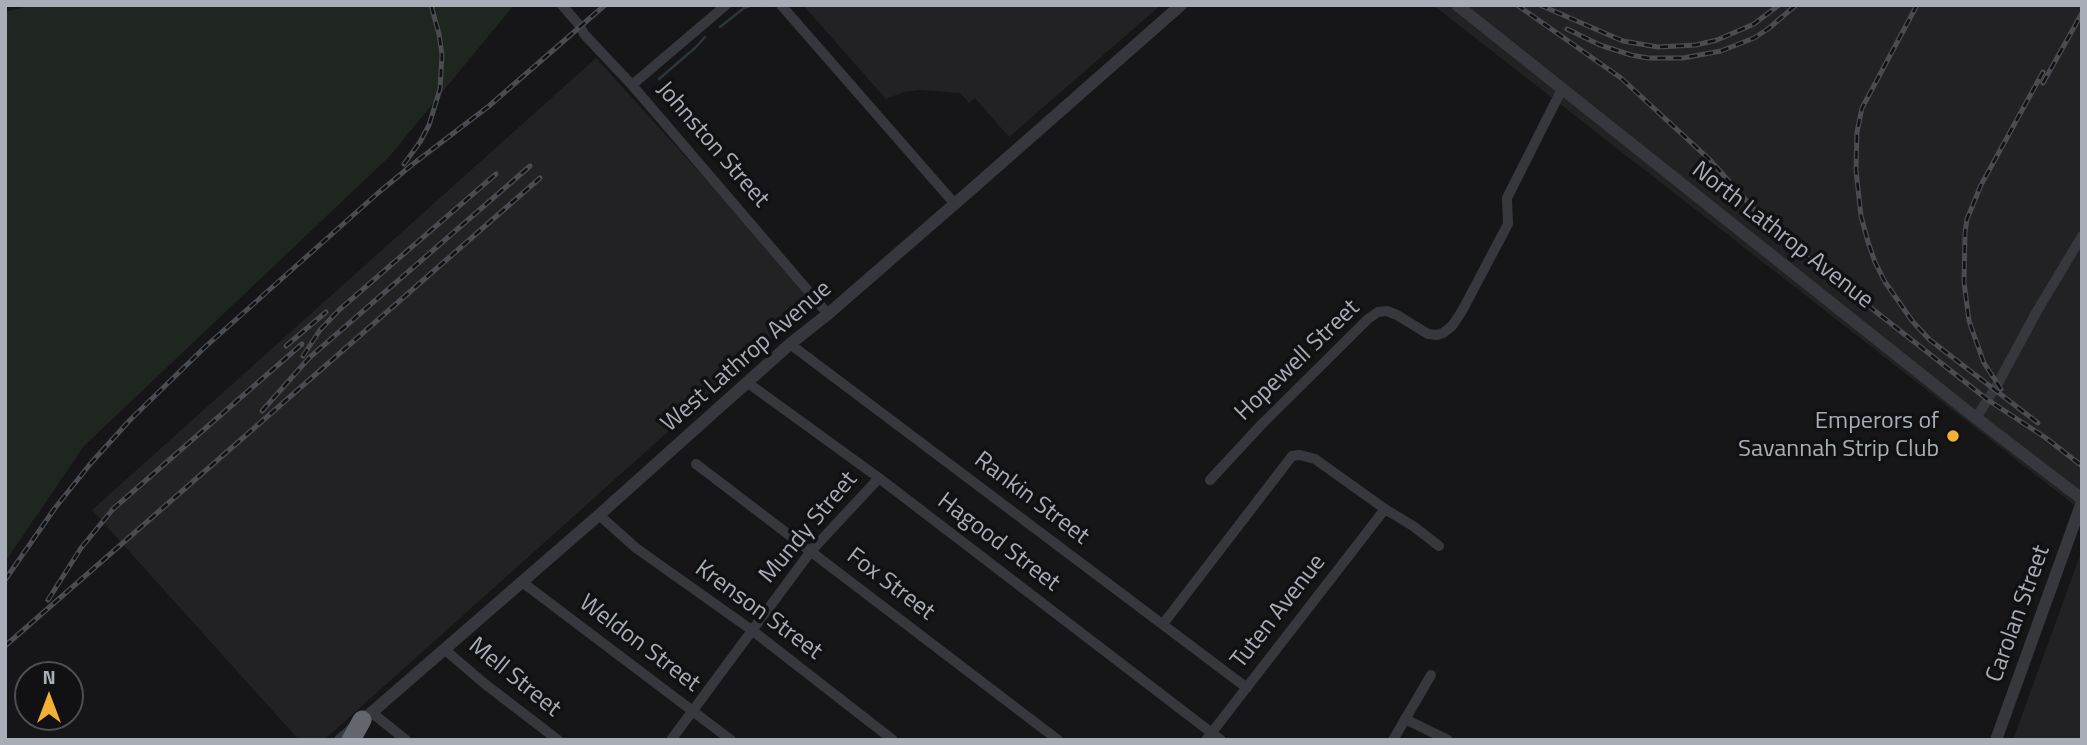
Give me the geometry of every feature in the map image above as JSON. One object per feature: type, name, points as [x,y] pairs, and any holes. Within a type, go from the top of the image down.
[{"type":"highway","points":[[351,740],[366,716]]},
{"type":"street","name":"Johnston Street","points":[[562,5],[584,34],[632,85],[828,314]]},
{"type":"street","points":[[632,85],[726,5]]},
{"type":"street","points":[[781,5],[954,203]]},
{"type":"street","name":"West Lathrop Avenue","points":[[340,740],[1181,5]]},
{"type":"street","name":"North Lathrop Avenue","points":[[1457,5],[2082,501]]},
{"type":"street","name":"Hopewell Street","points":[[1210,480],[1262,424],[1378,312],[1387,311],[1397,315],[1428,334],[1443,333],[1452,326],[1508,224],[1507,198],[1562,89]]},
{"type":"street","points":[[1976,418],[2082,236]]},
{"type":"street","name":"Rankin Street","points":[[790,344],[1247,688]]},
{"type":"street","name":"Hagood Street","points":[[748,383],[879,478],[1213,737]]},
{"type":"street","points":[[1163,625],[1292,456],[1315,459],[1439,546]]},
{"type":"street","name":"Fox Street","points":[[696,464],[1058,740]]},
{"type":"street","name":"Mundy Street","points":[[671,740],[811,551],[879,478]]},
{"type":"street","name":"Carolan Street","points":[[1996,740],[2082,501]]},
{"type":"street","name":"Tuten Avenue","points":[[1213,737],[1247,688],[1385,509]]},
{"type":"street","name":"Krenson Street","points":[[599,515],[636,548],[753,631],[893,740]]},
{"type":"street","name":"Weldon Street","points":[[522,582],[730,740]]},
{"type":"street","name":"Mell Street","points":[[444,649],[558,740]]},
{"type":"street","points":[[1393,740],[1431,675]]},
{"type":"street","points":[[366,716],[406,740]]},
{"type":"street","points":[[1405,719],[1448,740]]},
{"type":"shaded area","points":[[33,5],[514,5],[389,157],[84,446],[5,562],[5,12]]},
{"type":"shaded area","points":[[803,5],[1161,5],[1009,137],[975,98],[969,103],[960,93],[920,90],[904,92],[886,99]]},
{"type":"shaded area","points":[[1433,5],[2082,5],[2082,511],[2032,472]]},
{"type":"shaded area","points":[[596,58],[815,300],[324,740],[299,740],[92,510]]},
{"type":"shaded area","points":[[2082,550],[2082,740],[2013,740]]},
{"type":"waterway","points":[[720,27],[752,5]]},
{"type":"waterway","points":[[659,79],[705,37]]},
{"type":"railway","points":[[404,164],[429,125],[440,89],[442,55],[431,5]]},
{"type":"railway","points":[[5,580],[55,508],[91,463],[130,420],[204,348],[378,193],[489,106],[605,5]]},
{"type":"railway","points":[[1517,5],[1621,78],[1710,160],[1768,225],[1795,248],[1988,400],[2046,438],[2082,466]]},
{"type":"railway","points":[[1540,5],[1623,41],[1658,47],[1696,45],[1717,40],[1754,24],[1779,5]]},
{"type":"railway","points":[[1567,29],[1600,45],[1631,55],[1683,58],[1721,51],[1754,38],[1796,5]]},
{"type":"railway","points":[[1917,5],[1862,108],[1857,132],[1856,170],[1861,216],[1868,242],[1885,282],[1913,322],[1930,340],[2038,423]]},
{"type":"railway","points":[[2043,83],[2082,13]]},
{"type":"railway","points":[[2001,389],[1984,363],[1969,321],[1964,282],[1965,233],[1967,219],[1981,185],[2043,72]]},
{"type":"railway","points":[[262,411],[309,358],[530,166]]},
{"type":"railway","points":[[303,356],[320,330],[339,310],[496,174]]},
{"type":"railway","points":[[5,646],[540,178]]},
{"type":"railway","points":[[286,346],[326,312]]},
{"type":"railway","points":[[48,600],[81,548],[113,509],[302,344]]},
{"type":"place","name":"Emperors of Savannah Strip Club","points":[[1953,436]]}]
